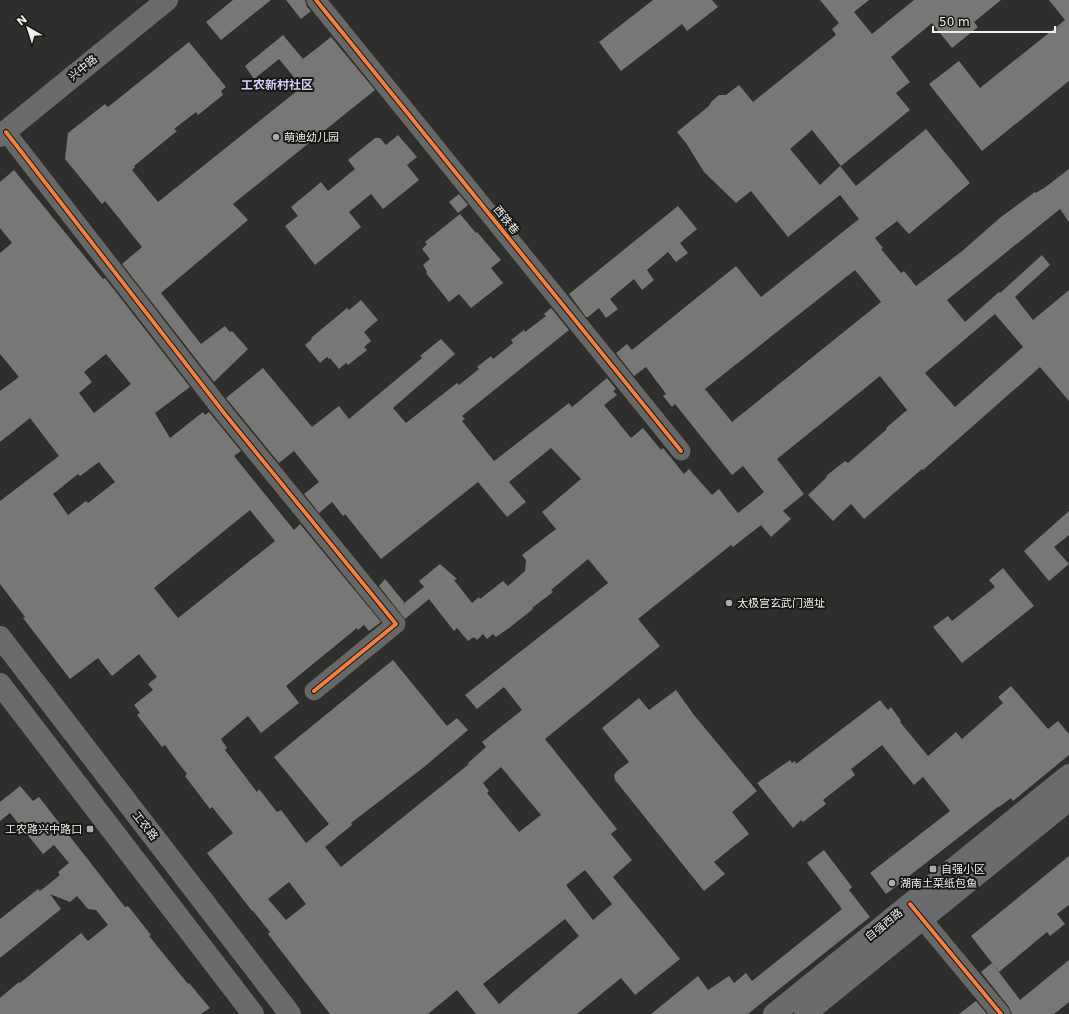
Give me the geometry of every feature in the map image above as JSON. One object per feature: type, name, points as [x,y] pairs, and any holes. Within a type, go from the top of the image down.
[{"type":"main road","name":"兴中路","points":[[3,134],[167,0]]},
{"type":"main road","name":"工农路","points":[[0,637],[290,1014]]},
{"type":"main road","points":[[0,684],[253,1014]]},
{"type":"main road","name":"自强西路","points":[[805,1014],[916,911],[1069,775]]},
{"type":"main road","name":"自强西路","points":[[774,1014],[1069,800]]},
{"type":"street","name":"西铁巷","points":[[316,0],[681,451]]},
{"type":"street","points":[[3,134],[224,413],[396,624],[314,691]]},
{"type":"street","points":[[916,911],[1001,1014]]},
{"type":"building","points":[[233,0],[271,0],[221,40],[206,22]]},
{"type":"building","points":[[286,0],[305,0],[307,7],[311,11],[301,19]]},
{"type":"building","points":[[653,0],[712,0],[718,7],[687,31],[682,24],[621,71],[599,42]]},
{"type":"building","points":[[820,0],[869,0],[854,12],[872,34],[914,0],[1001,0],[974,22],[978,27],[952,48],[932,23],[891,57],[910,82],[896,93],[910,110],[841,166],[812,130],[790,149],[820,185],[840,166],[856,186],[926,129],[970,183],[909,234],[897,221],[875,238],[883,248],[881,249],[901,273],[904,271],[916,286],[961,252],[1001,217],[1035,192],[1036,193],[1043,189],[1069,169],[1069,222],[1060,209],[947,300],[965,322],[1042,255],[1050,265],[1015,297],[1033,320],[1069,290],[1069,401],[1040,367],[923,470],[922,469],[864,519],[851,504],[833,521],[808,495],[827,477],[826,476],[845,461],[848,463],[907,410],[880,376],[777,459],[804,494],[783,511],[791,519],[771,537],[761,525],[733,547],[731,545],[638,619],[660,646],[545,739],[617,829],[611,834],[632,860],[613,877],[680,959],[635,995],[621,978],[577,1014],[476,1014],[457,990],[428,1014],[330,1014],[268,934],[270,932],[207,853],[233,833],[212,807],[210,809],[185,776],[187,774],[165,745],[162,747],[137,715],[140,713],[134,705],[153,690],[148,684],[157,677],[139,654],[112,676],[98,658],[70,679],[23,618],[25,617],[0,584],[0,501],[59,456],[30,418],[0,442],[0,391],[19,377],[0,354],[0,253],[12,243],[0,228],[0,182],[14,170],[103,279],[105,278],[190,387],[155,413],[170,438],[203,412],[205,415],[209,412],[241,451],[234,456],[294,530],[300,524],[381,622],[369,631],[364,625],[358,630],[357,628],[286,686],[299,703],[261,733],[248,716],[221,739],[227,748],[225,750],[257,792],[259,789],[277,812],[281,810],[306,843],[329,824],[274,757],[393,660],[447,726],[457,718],[468,730],[424,767],[351,823],[352,825],[325,847],[341,867],[469,764],[468,763],[486,747],[482,742],[522,710],[504,687],[477,709],[465,695],[608,583],[588,559],[551,590],[553,592],[532,608],[533,609],[496,637],[493,634],[487,639],[483,634],[477,640],[474,637],[468,641],[457,628],[454,631],[429,599],[405,619],[379,586],[385,579],[404,602],[403,604],[424,587],[419,581],[440,564],[457,579],[454,580],[472,603],[479,597],[480,599],[503,581],[508,586],[525,571],[526,560],[522,555],[556,529],[542,512],[581,479],[551,448],[509,482],[526,502],[507,517],[478,482],[381,559],[345,514],[343,516],[332,502],[319,513],[304,494],[319,482],[294,451],[279,463],[226,398],[263,368],[312,427],[339,406],[349,419],[422,358],[420,356],[441,339],[455,354],[393,408],[406,423],[457,383],[459,385],[479,369],[477,367],[491,356],[493,359],[513,343],[511,340],[524,330],[525,332],[546,316],[544,314],[551,308],[569,330],[462,416],[465,419],[462,421],[494,461],[569,403],[572,407],[607,378],[616,389],[613,391],[617,395],[604,405],[631,438],[643,428],[661,450],[663,448],[684,474],[689,469],[712,495],[719,489],[738,513],[764,492],[743,466],[732,475],[675,404],[672,407],[663,396],[666,394],[646,367],[634,376],[616,353],[627,344],[632,350],[736,266],[761,297],[859,219],[840,195],[788,237],[751,191],[736,203],[704,172],[686,143],[677,132],[709,106],[711,102],[719,95],[726,95],[739,85],[753,102],[836,35],[832,29],[839,23]],"holes":[[[855,270],[881,302],[732,422],[705,389]],[[995,314],[1023,347],[955,407],[925,373]],[[106,354],[131,384],[94,413],[79,393],[92,382],[84,372]],[[99,462],[115,482],[88,503],[86,501],[68,515],[53,494],[78,474],[80,476]],[[250,510],[275,541],[178,618],[154,588]],[[501,767],[541,815],[519,832],[487,793],[489,791],[483,783]],[[585,870],[612,904],[593,920],[566,885]],[[289,882],[306,904],[286,920],[268,899]],[[565,919],[579,936],[499,1004],[483,984]]]},
{"type":"building","points":[[1049,0],[1069,0],[1069,81],[982,151],[929,84],[959,61],[980,88],[1065,20]]},
{"type":"building","points":[[283,35],[303,59],[331,37],[375,90],[233,204],[248,220],[161,293],[201,344],[225,326],[230,332],[232,331],[248,349],[214,382],[122,264],[142,247],[105,201],[102,204],[65,159],[68,133],[105,104],[108,107],[189,42],[226,87],[221,91],[223,95],[198,115],[196,112],[174,129],[177,131],[134,166],[135,167],[132,170],[158,202],[302,87],[279,59],[254,79],[245,66]]},
{"type":"building","points":[[398,135],[417,157],[407,165],[419,180],[383,209],[371,194],[349,212],[361,227],[315,265],[285,226],[298,216],[291,207],[321,182],[328,191],[355,169],[348,160],[375,138],[380,138],[386,145]]},
{"type":"building","points":[[459,194],[468,205],[458,213],[449,202]]},
{"type":"building","points":[[678,206],[697,229],[680,243],[688,253],[676,262],[668,252],[647,270],[654,280],[642,290],[634,279],[610,299],[618,309],[606,318],[599,308],[586,317],[569,294]]},
{"type":"building","points":[[460,214],[501,260],[491,268],[503,283],[471,308],[459,294],[449,302],[426,273],[427,272],[423,265],[430,259],[422,249],[427,244],[425,242]]},
{"type":"building","points":[[361,300],[378,320],[364,332],[371,341],[364,347],[367,350],[348,365],[346,363],[339,369],[330,358],[329,359],[327,357],[320,363],[305,345],[312,339],[311,338],[347,308],[349,310]]},
{"type":"building","points":[[1069,511],[1069,535],[1054,547],[1069,564],[1049,581],[1024,551]]},
{"type":"building","points":[[1003,568],[1034,606],[962,663],[933,627],[948,616],[952,621],[995,587],[989,580]]},
{"type":"building","points":[[1011,686],[1048,729],[1058,721],[1069,734],[1069,755],[1013,801],[1011,798],[999,806],[886,894],[870,873],[950,811],[923,777],[914,785],[882,745],[851,769],[855,775],[823,800],[826,804],[803,822],[801,820],[793,828],[757,783],[790,760],[792,763],[795,761],[796,764],[880,700],[888,710],[891,707],[901,721],[900,722],[928,756],[956,732],[962,739],[1003,703],[998,697]]},
{"type":"building","points":[[676,690],[694,715],[757,791],[732,812],[749,834],[714,862],[725,874],[704,891],[615,780],[614,775],[617,771],[629,762],[602,728],[639,698],[649,710]]},
{"type":"building","points":[[20,786],[33,801],[39,797],[125,907],[128,906],[151,935],[149,936],[188,984],[189,983],[210,1008],[201,1014],[0,1014],[0,998],[19,982],[20,983],[81,933],[88,941],[108,925],[96,910],[88,909],[77,896],[70,902],[50,894],[61,909],[0,958],[0,919],[38,889],[40,891],[44,888],[60,875],[58,872],[69,863],[54,845],[43,854],[10,813],[0,821],[0,802]]},
{"type":"building","points":[[824,850],[852,887],[849,890],[870,917],[748,1014],[651,1014],[698,976],[708,990],[729,976],[734,983],[746,973],[752,981],[842,909],[807,863]]},
{"type":"building","points":[[1069,856],[1069,905],[1057,914],[1065,924],[1050,936],[1047,932],[999,972],[971,936]]},
{"type":"building","points":[[1069,960],[1069,1002],[1054,1014],[1012,1014],[1009,1007],[981,972],[992,963],[1020,1000]]},
{"type":"building","points":[[976,1001],[987,1014],[959,1014]]},
{"type":"cycle path","points":[[316,0],[681,451]]},
{"type":"cycle path","points":[[6,132],[224,413],[396,624],[314,691]]},
{"type":"cycle path","points":[[910,904],[1001,1014]]},
{"type":"place","name":"萌迪幼儿园","points":[[276,137]]},
{"type":"place","name":"太极宫玄武门遗址","points":[[729,603]]},
{"type":"place","name":"工农路兴中路口","points":[[90,829]]},
{"type":"place","name":"自强小区","points":[[933,869]]},
{"type":"place","name":"湖南土菜纸包鱼","points":[[892,883]]},
{"type":"district","name":"工农新村社区","points":[[277,85]]}]
